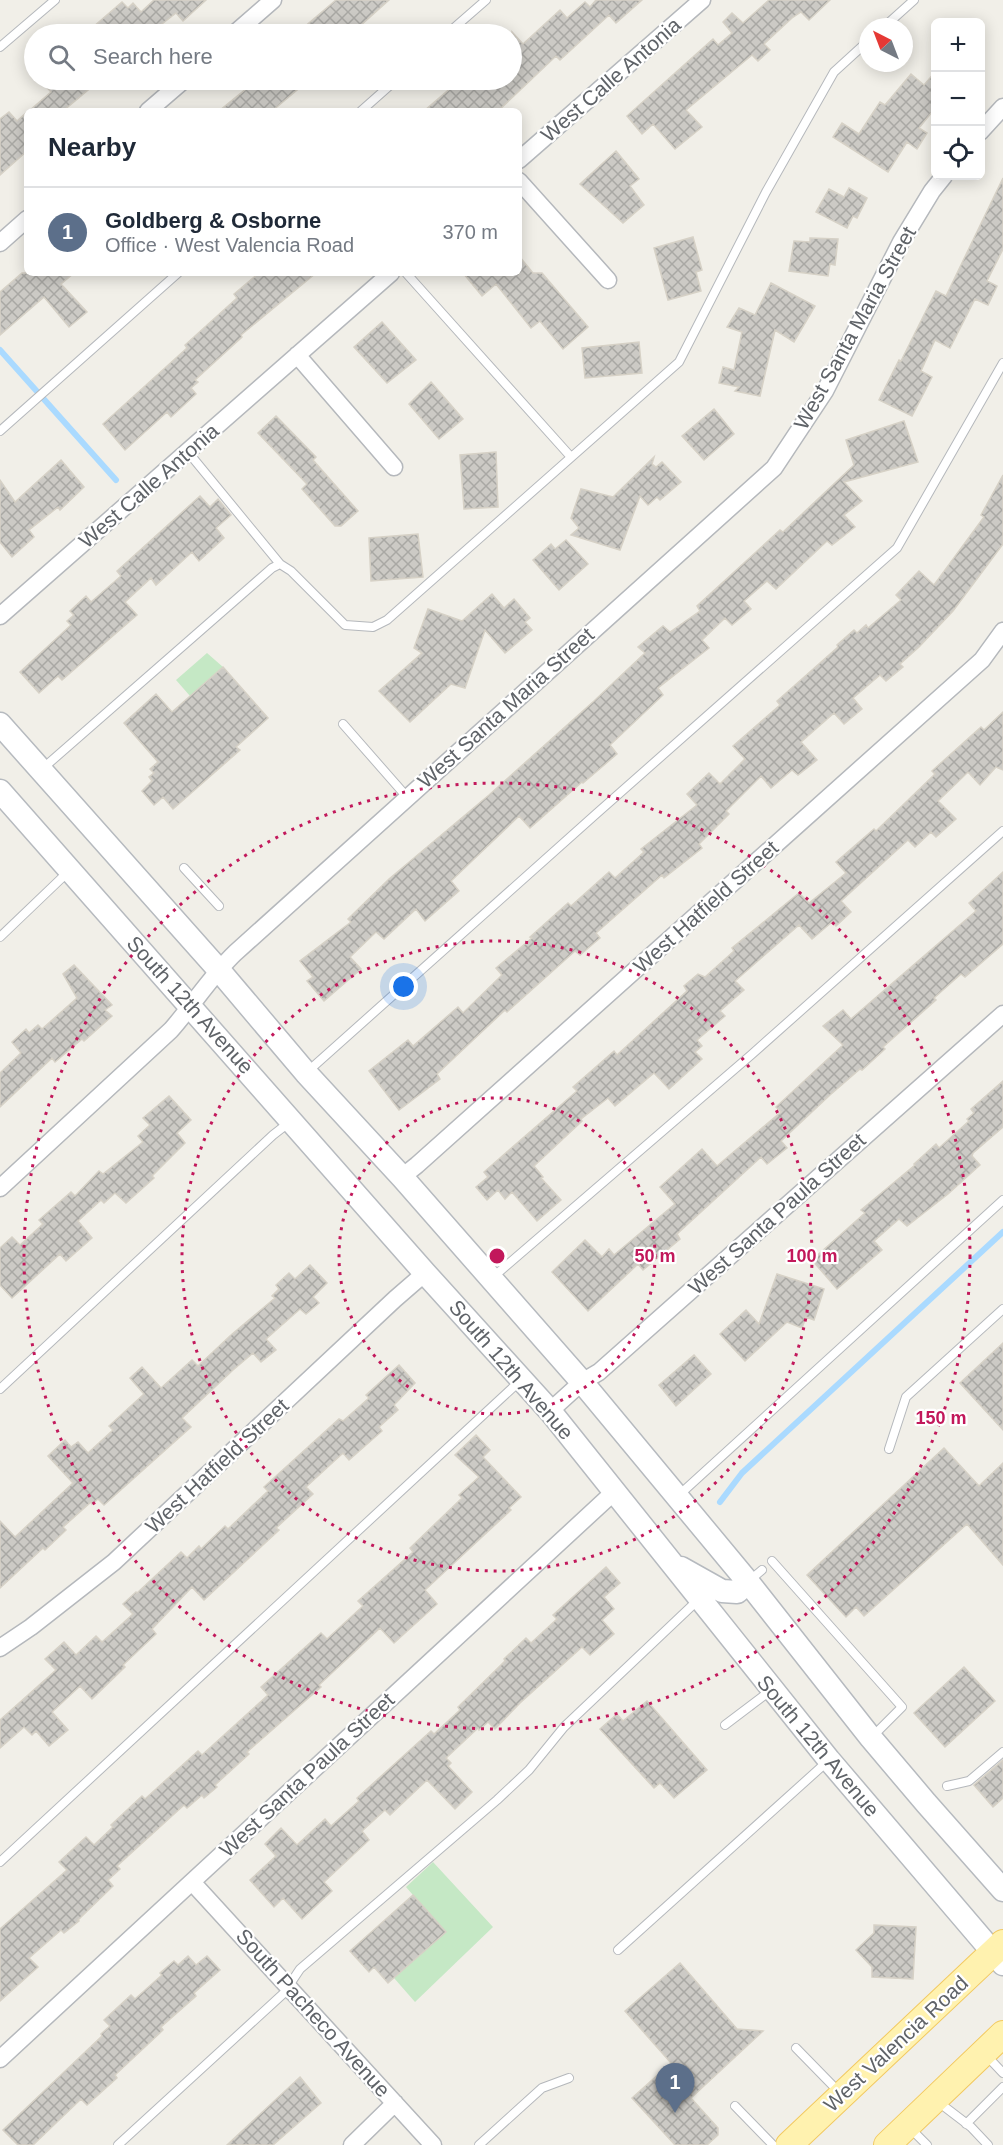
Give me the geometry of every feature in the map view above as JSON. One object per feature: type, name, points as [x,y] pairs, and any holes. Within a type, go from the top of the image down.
[{"type":"main road","name":"South 12th Avenue","points":[[0,724],[218,969],[306,1073],[402,1176],[678,1496],[755,1576],[871,1738],[1003,1890]]},
{"type":"main road","name":"South 12th Avenue","points":[[0,791],[192,1006],[425,1273],[550,1411],[829,1760],[1000,1953]]},
{"type":"main road","points":[[672,1563],[722,1591],[737,1592],[755,1576]]},
{"type":"main road","name":"West Valencia Road","points":[[789,2145],[1000,1953]]},
{"type":"main road","points":[[887,2145],[1003,2034]]},
{"type":"street","points":[[245,24],[273,0]]},
{"type":"street","name":"West Calle Antonia","points":[[522,157],[702,0]]},
{"type":"street","points":[[151,108],[172,90]]},
{"type":"street","points":[[985,127],[1003,107]]},
{"type":"street","name":"West Santa Maria Street","points":[[0,1188],[171,1030],[192,1006],[218,969],[774,468],[825,391],[901,242],[941,180]]},
{"type":"street","points":[[522,184],[608,279]]},
{"type":"street","points":[[0,243],[24,222]]},
{"type":"street","name":"West Calle Antonia","points":[[0,616],[389,276]]},
{"type":"street","points":[[297,355],[394,467]]},
{"type":"street","name":"West Hatfield Street","points":[[402,1176],[982,660],[1003,632]]},
{"type":"street","name":"West Santa Paula Street","points":[[550,1411],[582,1382],[599,1372],[1003,1014]]},
{"type":"street","name":"West Hatfield Street","points":[[0,1648],[31,1627],[114,1562],[425,1273]]},
{"type":"street","name":"West Santa Paula Street","points":[[0,2059],[614,1491]]},
{"type":"street","name":"South Pacheco Avenue","points":[[192,1882],[433,2145]]},
{"type":"street","points":[[352,2145],[395,2103]]},
{"type":"lane","points":[[27,24],[55,0]]},
{"type":"lane","points":[[458,24],[486,0]]},
{"type":"lane","points":[[894,18],[914,0]]},
{"type":"lane","points":[[0,47],[24,26]]},
{"type":"lane","points":[[188,452],[280,564],[291,571],[345,626],[373,627],[387,620],[679,362],[766,192],[834,72],[859,49]]},
{"type":"lane","points":[[364,108],[385,90]]},
{"type":"lane","points":[[0,431],[175,276]]},
{"type":"lane","points":[[409,276],[571,457]]},
{"type":"lane","points":[[306,1073],[897,548],[1003,363]]},
{"type":"lane","points":[[40,770],[272,568],[280,564]]},
{"type":"lane","points":[[343,724],[407,797]]},
{"type":"lane","points":[[492,1279],[751,1055],[1003,831]]},
{"type":"lane","points":[[184,868],[219,906]]},
{"type":"lane","points":[[0,937],[70,870]]},
{"type":"lane","points":[[0,1389],[273,1135],[292,1120]]},
{"type":"lane","points":[[678,1496],[1003,1200]]},
{"type":"lane","points":[[889,1449],[906,1397],[1003,1309]]},
{"type":"lane","points":[[0,1862],[522,1379]]},
{"type":"lane","points":[[772,1561],[902,1707],[871,1738]]},
{"type":"lane","points":[[118,2145],[284,1993],[300,1969],[529,1770],[564,1727],[699,1599]]},
{"type":"lane","points":[[725,1725],[772,1690]]},
{"type":"lane","points":[[947,1786],[969,1781],[1003,1752]]},
{"type":"lane","points":[[618,1950],[829,1760]]},
{"type":"lane","points":[[796,2048],[842,2096]]},
{"type":"lane","points":[[984,2053],[1003,2073]]},
{"type":"lane","points":[[479,2145],[542,2088],[569,2078]]},
{"type":"lane","points":[[966,2124],[1003,2087]]},
{"type":"lane","points":[[935,2099],[988,2145]]},
{"type":"lane","points":[[735,2106],[773,2145]]},
{"type":"lane","points":[[908,2125],[927,2145]]},
{"type":"green space","points":[[207,653],[223,667],[190,696],[176,680]]},
{"type":"green space","points":[[433,1862],[493,1927],[415,2002],[394,1978],[445,1932],[406,1887]]},
{"type":"building","points":[[154,0],[206,0],[183,21],[176,13],[162,24],[97,24],[122,2],[128,8],[133,3],[141,12]]},
{"type":"building","points":[[336,0],[389,0],[362,24],[308,24]]},
{"type":"building","points":[[596,0],[642,0],[616,23],[609,15],[560,60],[556,56],[522,88],[522,43],[560,10],[567,18],[585,2],[590,7]]},
{"type":"building","points":[[769,0],[830,0],[809,20],[801,12],[792,18],[764,44],[770,50],[758,61],[752,55],[686,110],[702,127],[675,149],[653,124],[642,134],[627,116],[713,39],[718,45],[732,33],[723,22],[732,13],[743,23]]},
{"type":"building","points":[[911,74],[924,85],[931,77],[931,113],[919,128],[927,133],[917,149],[907,142],[888,172],[833,137],[842,123],[859,134],[880,102],[885,105]]},
{"type":"building","points":[[49,90],[88,90],[67,108],[32,108],[51,92]]},
{"type":"building","points":[[245,90],[297,90],[276,108],[223,108]]},
{"type":"building","points":[[448,90],[520,90],[501,108],[427,108]]},
{"type":"building","points":[[9,112],[17,121],[24,115],[24,154],[0,175],[0,119]]},
{"type":"building","points":[[616,151],[639,179],[630,186],[644,205],[623,223],[580,184]]},
{"type":"building","points":[[1003,178],[1003,249],[987,281],[997,286],[988,305],[975,299],[950,348],[935,340],[921,371],[932,377],[912,416],[879,400],[936,291],[946,296]]},
{"type":"building","points":[[849,188],[867,198],[857,218],[853,216],[847,228],[816,212],[829,189],[844,197]]},
{"type":"building","points":[[693,237],[702,270],[696,272],[701,291],[668,300],[654,248]]},
{"type":"building","points":[[810,238],[838,239],[835,265],[830,264],[828,276],[789,271],[794,241],[810,242]]},
{"type":"building","points":[[522,260],[533,273],[542,273],[588,327],[563,349],[540,321],[531,328],[496,284],[482,296],[465,276],[522,276]]},
{"type":"building","points":[[22,273],[24,276],[70,276],[61,284],[87,312],[69,327],[44,297],[0,335],[0,292]]},
{"type":"building","points":[[255,276],[312,276],[241,335],[242,337],[195,380],[198,382],[191,388],[196,394],[171,417],[167,412],[125,450],[103,424],[187,348],[185,345],[237,298],[234,294]]},
{"type":"building","points":[[771,283],[815,306],[794,342],[775,330],[760,396],[735,391],[739,387],[719,383],[723,367],[734,370],[742,332],[727,327],[739,308],[755,315]]},
{"type":"building","points":[[382,322],[416,360],[387,383],[354,347]]},
{"type":"building","points":[[639,342],[642,373],[585,378],[582,348]]},
{"type":"building","points":[[431,382],[463,419],[439,439],[409,404]]},
{"type":"building","points":[[714,409],[734,434],[704,460],[682,436]]},
{"type":"building","points":[[276,416],[316,457],[313,460],[358,511],[341,526],[335,526],[302,489],[307,484],[258,433]]},
{"type":"building","points":[[904,421],[918,462],[844,482],[862,501],[844,515],[855,527],[832,545],[827,541],[776,589],[767,581],[744,601],[751,609],[732,625],[725,618],[702,640],[709,648],[658,688],[663,695],[610,745],[617,754],[530,828],[519,816],[451,881],[459,891],[425,921],[416,909],[384,939],[376,932],[350,957],[361,969],[324,1001],[307,981],[313,977],[300,961],[351,922],[348,919],[389,879],[489,795],[594,701],[645,653],[638,647],[663,626],[670,632],[700,611],[697,606],[780,530],[783,532],[854,465],[846,440]]},
{"type":"building","points":[[496,452],[498,507],[464,509],[460,455]]},
{"type":"building","points":[[654,457],[652,464],[656,467],[662,462],[681,482],[660,500],[657,497],[648,505],[640,496],[620,550],[571,535],[579,528],[571,518],[581,489],[613,497]]},
{"type":"building","points":[[61,460],[84,487],[60,510],[58,507],[29,530],[34,537],[12,557],[0,542],[0,480],[15,502]]},
{"type":"building","points":[[1003,475],[1003,544],[953,611],[900,664],[903,667],[886,681],[880,675],[853,698],[862,709],[844,724],[834,713],[801,742],[817,760],[798,775],[792,770],[771,788],[761,776],[726,811],[729,814],[699,844],[702,848],[664,878],[662,875],[596,933],[600,938],[580,955],[575,951],[507,1012],[505,1010],[437,1074],[440,1079],[399,1110],[369,1071],[408,1040],[413,1046],[458,1007],[463,1013],[502,975],[496,968],[532,938],[530,937],[568,903],[571,906],[609,872],[615,878],[644,852],[641,849],[697,805],[687,794],[709,773],[720,784],[745,759],[733,746],[780,705],[777,701],[854,630],[857,633],[866,625],[868,628],[901,600],[896,595],[919,571],[934,585],[984,517],[981,515]]},
{"type":"building","points":[[200,496],[210,507],[218,499],[231,515],[216,528],[224,538],[199,561],[192,552],[156,585],[151,578],[125,602],[137,615],[62,680],[58,676],[39,693],[20,672],[71,625],[67,621],[74,615],[70,611],[86,596],[91,602],[121,576],[117,571]]},
{"type":"building","points":[[418,534],[423,577],[371,581],[369,538]]},
{"type":"building","points":[[566,540],[588,564],[559,590],[533,560],[551,544],[555,549]]},
{"type":"building","points":[[492,594],[504,608],[514,599],[530,618],[525,622],[532,630],[505,653],[485,630],[465,688],[451,684],[410,722],[379,691],[422,653],[414,648],[428,609],[462,621]]},
{"type":"building","points":[[223,667],[268,718],[236,747],[240,750],[173,809],[163,797],[154,805],[142,791],[152,781],[149,777],[154,773],[150,769],[158,762],[124,723],[156,694],[172,712]]},
{"type":"building","points":[[1003,712],[1003,770],[996,767],[980,785],[968,772],[938,801],[956,819],[936,837],[931,832],[915,847],[908,840],[841,901],[851,912],[836,926],[832,922],[812,939],[799,925],[735,981],[744,990],[720,1011],[725,1016],[697,1040],[702,1046],[695,1052],[702,1059],[669,1089],[654,1073],[615,1106],[608,1098],[581,1119],[582,1121],[534,1166],[543,1177],[541,1178],[561,1200],[537,1221],[512,1192],[505,1199],[498,1190],[487,1200],[476,1187],[488,1177],[484,1172],[577,1091],[573,1087],[614,1051],[617,1055],[687,991],[684,986],[698,974],[705,977],[734,951],[732,948],[799,893],[809,903],[846,873],[836,862],[874,829],[876,831],[935,774],[932,771],[981,727],[984,730]]},
{"type":"building","points":[[1003,872],[1003,944],[965,977],[961,974],[934,998],[936,1000],[883,1047],[885,1049],[830,1095],[781,1141],[787,1148],[767,1164],[761,1157],[677,1234],[680,1239],[643,1270],[638,1264],[588,1311],[552,1272],[585,1240],[602,1257],[609,1249],[614,1255],[675,1204],[660,1187],[702,1149],[717,1166],[781,1112],[776,1107],[843,1045],[823,1026],[843,1010],[851,1019],[976,911],[969,903]]},
{"type":"building","points":[[74,965],[112,1005],[105,1010],[112,1016],[84,1041],[82,1039],[55,1062],[52,1058],[0,1107],[0,1073],[21,1053],[12,1042],[26,1029],[29,1033],[38,1025],[42,1029],[77,998],[63,974]]},
{"type":"building","points":[[1003,1081],[1003,1127],[973,1153],[972,1156],[980,1165],[907,1226],[899,1219],[874,1241],[882,1250],[837,1289],[812,1260],[865,1213],[861,1210],[915,1165],[936,1144],[939,1148],[969,1121],[967,1119],[974,1113],[971,1109]]},
{"type":"building","points":[[169,1096],[191,1120],[177,1133],[185,1143],[152,1176],[154,1178],[126,1203],[115,1193],[104,1203],[101,1200],[78,1221],[92,1238],[66,1261],[60,1254],[12,1298],[0,1285],[0,1248],[12,1237],[20,1245],[43,1224],[39,1220],[71,1192],[75,1196],[99,1171],[103,1174],[143,1142],[138,1136],[150,1125],[143,1118]]},
{"type":"building","points":[[310,1265],[327,1283],[313,1297],[319,1303],[306,1314],[300,1309],[266,1339],[276,1350],[261,1362],[253,1353],[233,1370],[182,1418],[191,1427],[104,1505],[98,1499],[92,1504],[91,1502],[63,1527],[66,1530],[45,1550],[43,1548],[0,1588],[0,1521],[15,1537],[73,1483],[48,1456],[65,1440],[71,1447],[78,1442],[88,1453],[113,1430],[109,1426],[144,1394],[130,1378],[142,1367],[161,1388],[192,1360],[198,1366],[275,1298],[272,1296],[279,1289],[276,1285],[289,1273],[295,1279]]},
{"type":"building","points":[[777,1274],[824,1289],[814,1320],[806,1317],[802,1328],[787,1322],[745,1361],[720,1334],[746,1310],[759,1324]]},
{"type":"building","points":[[1003,1343],[1003,1430],[960,1383]]},
{"type":"building","points":[[694,1355],[711,1374],[676,1406],[659,1385]]},
{"type":"building","points":[[399,1365],[415,1383],[394,1405],[398,1410],[379,1427],[382,1431],[349,1460],[343,1453],[306,1487],[313,1494],[276,1528],[279,1530],[204,1600],[192,1587],[152,1629],[156,1634],[92,1699],[80,1686],[52,1712],[68,1730],[49,1746],[36,1731],[32,1735],[24,1727],[0,1748],[0,1720],[56,1670],[45,1659],[64,1642],[76,1655],[96,1636],[102,1642],[133,1614],[123,1604],[181,1552],[187,1558],[199,1546],[201,1549],[225,1526],[228,1529],[268,1491],[264,1487],[339,1419],[343,1421],[369,1398],[366,1395]]},
{"type":"building","points":[[476,1435],[490,1450],[483,1457],[521,1497],[509,1508],[511,1510],[425,1590],[437,1604],[394,1643],[380,1628],[319,1685],[321,1687],[247,1752],[249,1754],[215,1785],[217,1787],[204,1798],[202,1795],[187,1808],[184,1805],[117,1866],[120,1869],[108,1880],[113,1886],[79,1921],[64,1933],[61,1930],[29,1958],[38,1967],[0,2001],[0,1929],[67,1870],[59,1862],[86,1837],[94,1845],[113,1827],[111,1825],[142,1796],[145,1799],[198,1751],[202,1755],[268,1695],[261,1687],[321,1633],[327,1639],[363,1606],[358,1601],[413,1552],[410,1548],[462,1498],[459,1495],[479,1477],[455,1455]]},
{"type":"building","points":[[944,1448],[979,1486],[1003,1463],[1003,1565],[967,1524],[864,1616],[856,1607],[846,1617],[807,1575]]},
{"type":"building","points":[[606,1567],[620,1583],[604,1597],[614,1609],[602,1620],[614,1634],[590,1655],[582,1647],[495,1729],[488,1722],[479,1730],[478,1728],[446,1758],[451,1763],[448,1766],[472,1792],[455,1809],[427,1780],[390,1815],[385,1810],[362,1831],[369,1840],[324,1882],[332,1891],[302,1919],[283,1898],[274,1907],[250,1880],[276,1856],[265,1844],[281,1828],[297,1845],[325,1819],[331,1826],[359,1801],[357,1798],[431,1731],[434,1734],[460,1710],[458,1707],[526,1638],[531,1643],[557,1619],[553,1615]]},
{"type":"building","points":[[964,1667],[995,1701],[945,1747],[914,1713]]},
{"type":"building","points":[[647,1701],[707,1770],[674,1798],[660,1783],[654,1788],[600,1729],[617,1714],[623,1721]]},
{"type":"building","points":[[1003,1760],[1003,1798],[993,1807],[974,1785]]},
{"type":"building","points":[[413,1895],[446,1932],[388,1983],[374,1967],[369,1972],[350,1951]]},
{"type":"building","points":[[874,1925],[916,1927],[913,1979],[872,1977],[872,1967],[856,1950],[874,1933]]},
{"type":"building","points":[[188,1956],[196,1965],[207,1956],[220,1970],[194,1993],[196,1996],[161,2027],[163,2030],[115,2075],[117,2078],[87,2105],[81,2099],[33,2145],[18,2145],[3,2130],[102,2036],[101,2034],[110,2026],[104,2020],[131,1995],[135,1999],[174,1961],[178,1965]]},
{"type":"building","points":[[680,1963],[737,2029],[763,2031],[691,2098],[718,2128],[718,2135],[707,2145],[675,2145],[632,2098],[671,2063],[625,2011]]},
{"type":"building","points":[[300,2077],[321,2103],[273,2145],[227,2145]]},
{"type":"waterway","points":[[0,350],[116,480]]},
{"type":"waterway","points":[[720,1502],[742,1473],[1003,1232]]},
{"type":"place","name":"Goldberg & Osborne","points":[[675,2113]]}]
